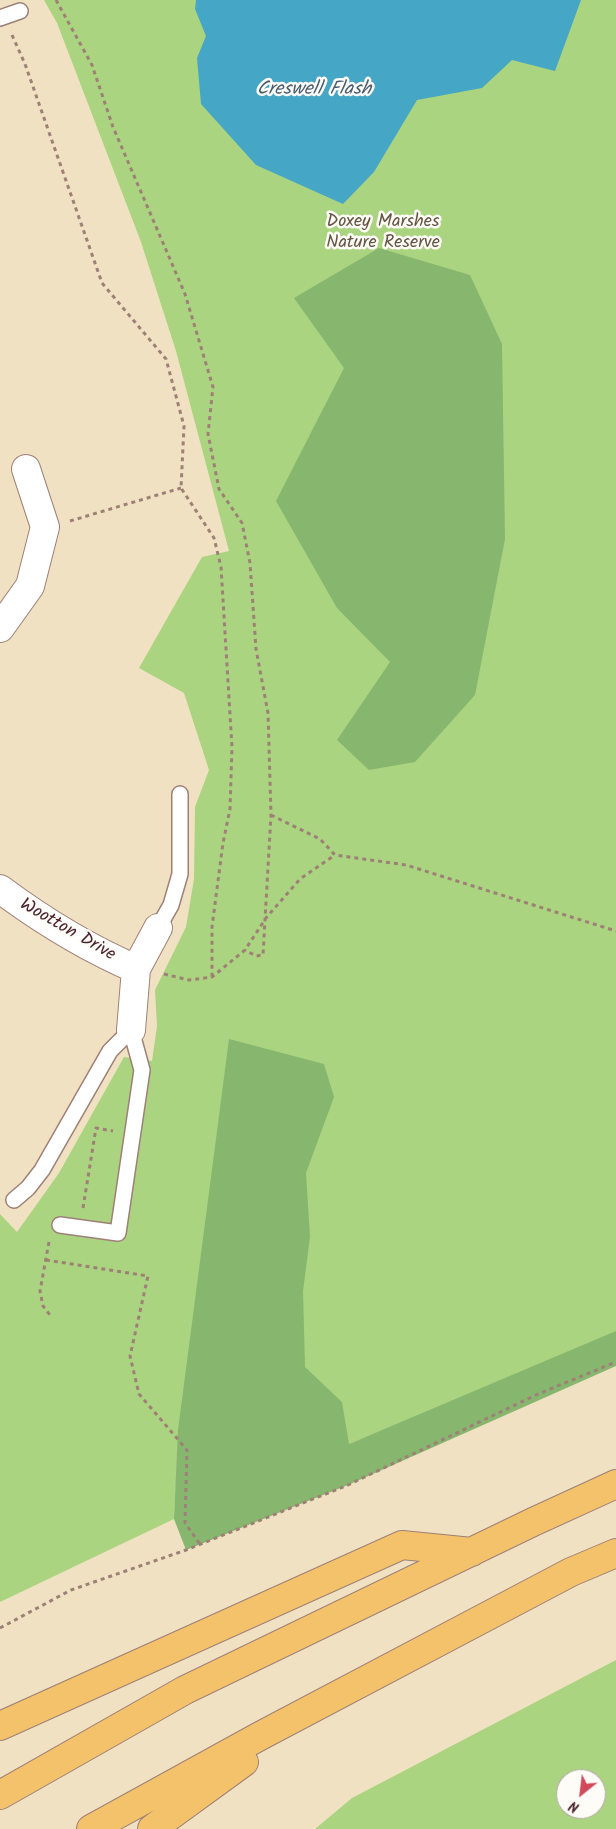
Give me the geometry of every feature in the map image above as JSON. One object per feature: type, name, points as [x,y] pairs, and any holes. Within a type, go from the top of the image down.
[{"type":"highway","points":[[0,1795],[185,1690],[616,1484]]},
{"type":"highway","points":[[0,1726],[162,1655],[402,1545],[472,1552]]},
{"type":"highway","points":[[91,1829],[260,1736],[571,1572],[616,1553]]},
{"type":"highway","points":[[152,1829],[243,1763],[251,1754],[260,1736]]},
{"type":"street","points":[[0,628],[30,586],[45,527],[26,469]]},
{"type":"street","name":"Wootton Drive","points":[[0,890],[68,936],[96,952],[136,969]]},
{"type":"street","name":"Wootton Drive","points":[[131,1030],[136,969],[158,928]]},
{"type":"lane","points":[[2,18],[20,11]]},
{"type":"lane","points":[[158,928],[171,904],[180,874],[180,794]]},
{"type":"lane","points":[[14,1200],[28,1188],[42,1170],[110,1051],[131,1030],[142,1070],[118,1234],[55,1229]]},
{"type":"path","points":[[56,0],[92,65],[113,127],[185,294],[213,387],[208,434],[219,489],[242,523],[250,563],[256,650],[268,713],[272,815],[263,955],[256,956],[245,950]]},
{"type":"path","points":[[2,18],[25,64],[102,283],[166,359],[184,426],[181,488],[214,538],[220,567],[232,747],[230,809],[223,843],[212,928],[212,977]]},
{"type":"path","points":[[45,527],[181,488]]},
{"type":"path","points":[[272,815],[320,839],[335,855],[406,865],[616,931]]},
{"type":"path","points":[[136,969],[189,980],[212,977],[245,950],[266,918],[300,879],[335,855]]},
{"type":"path","points":[[73,1208],[83,1210],[96,1128],[115,1132],[116,1123]]},
{"type":"path","points":[[50,1315],[43,1306],[40,1291],[55,1229]]},
{"type":"path","points":[[46,1260],[148,1276],[130,1356],[139,1394],[187,1450],[185,1523],[200,1544]]},
{"type":"path","points":[[0,1628],[71,1590],[200,1544],[348,1485],[538,1394],[616,1362]]},
{"type":"green space","name":"Doxey Marshes Nature Reserve","points":[[44,0],[616,0],[616,1335],[349,1444],[179,1430],[174,1519],[0,1602],[0,1214],[17,1232],[59,1173],[124,1057],[152,1061],[157,1026],[155,990],[186,927],[194,879],[195,807],[209,770],[184,693],[139,668],[202,557],[229,551],[176,351],[141,242],[57,23]]},
{"type":"green space","points":[[379,248],[470,275],[502,344],[505,539],[475,695],[415,762],[369,770],[337,740],[390,662],[337,608],[276,501],[344,368],[294,298]]},
{"type":"green space","points":[[229,1039],[324,1064],[334,1097],[306,1173],[310,1237],[303,1291],[305,1367],[342,1402],[349,1444],[616,1331],[616,1366],[348,1485],[186,1550],[174,1519],[178,1430]]},
{"type":"green space","points":[[616,1660],[616,1829],[315,1829],[352,1798]]},
{"type":"water","name":"Creswell Flash","points":[[196,0],[581,0],[555,71],[512,60],[482,88],[417,100],[374,172],[343,204],[256,165],[201,104],[197,58],[206,36],[195,9]]}]
